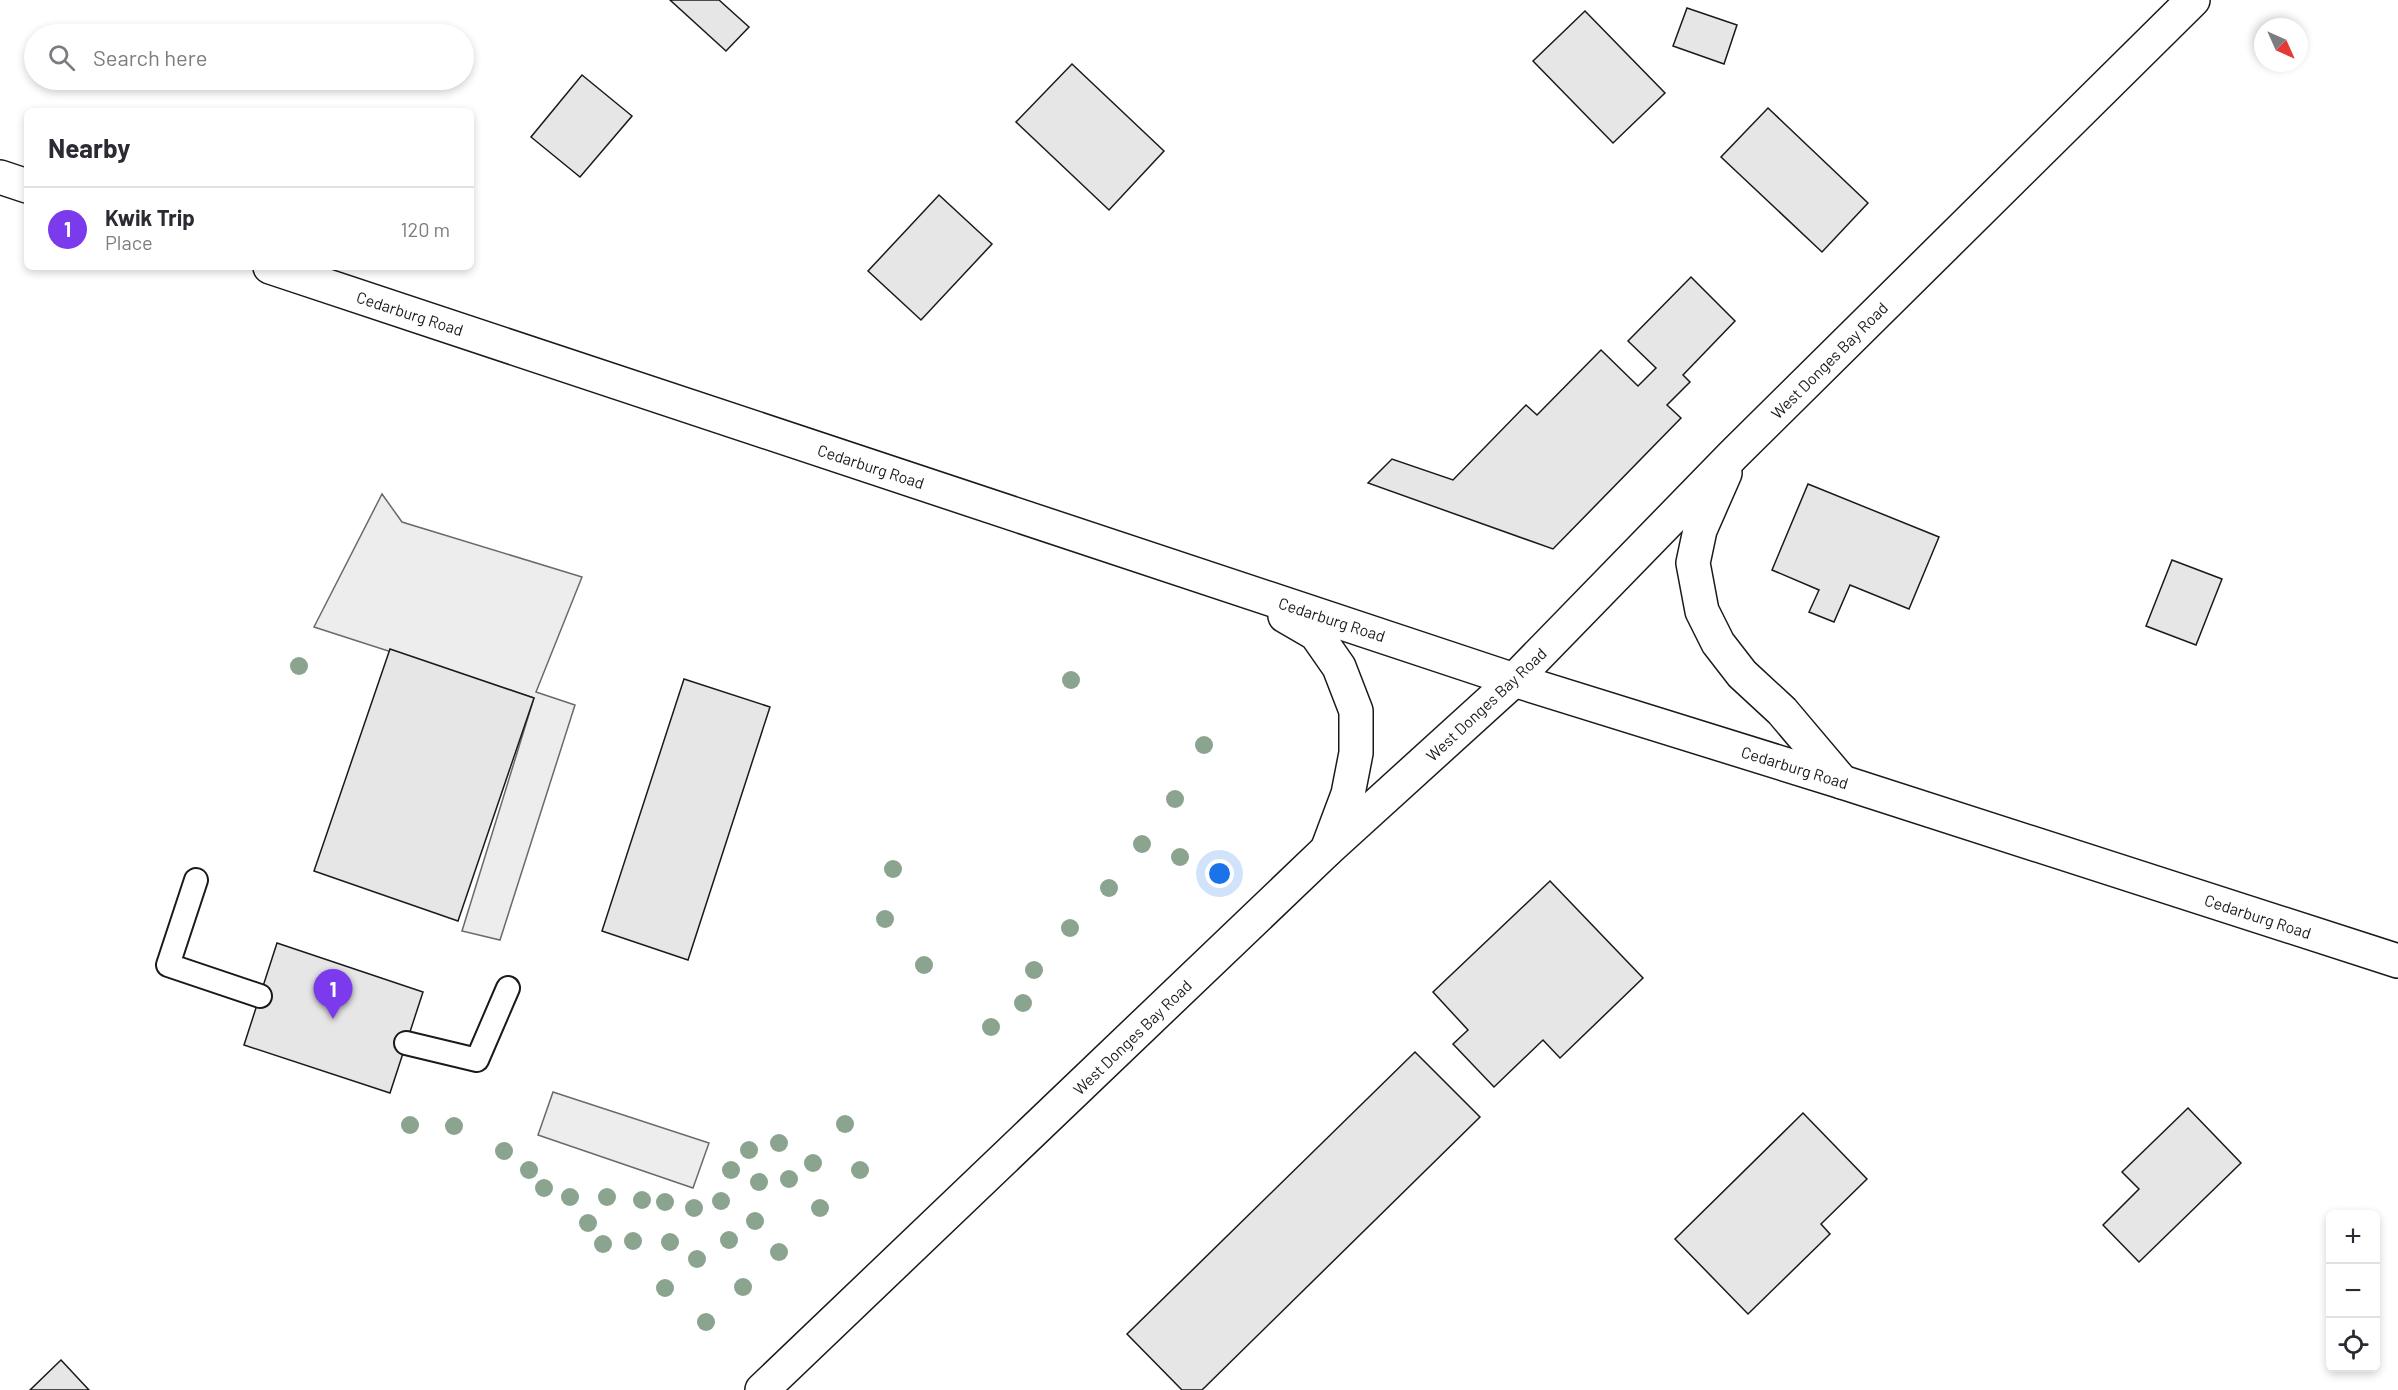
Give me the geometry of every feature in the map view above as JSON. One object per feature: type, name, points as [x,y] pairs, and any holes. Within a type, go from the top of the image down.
[{"type":"main road","name":"West Donges Bay Road","points":[[762,1390],[1327,850],[1514,680],[1733,455],[2193,0]]},
{"type":"main road","points":[[0,177],[24,185]]},
{"type":"main road","name":"Cedarburg Road","points":[[279,270],[1514,680],[1842,782],[2398,961]]},
{"type":"main road","points":[[1733,455],[1700,530],[1693,562],[1702,611],[1718,643],[1742,674],[1782,711],[1842,782]]},
{"type":"main road","points":[[1234,586],[1317,634],[1339,668],[1356,711],[1356,753],[1348,794],[1327,850]]},
{"type":"lane","points":[[196,879],[168,965],[261,996]]},
{"type":"lane","points":[[406,1043],[477,1060],[508,988]]},
{"type":"shaded area","points":[[382,494],[402,522],[582,577],[536,692],[575,705],[500,940],[462,931],[534,698],[314,627]]},
{"type":"shaded area","points":[[553,1092],[709,1143],[693,1188],[538,1135]]},
{"type":"building","points":[[670,0],[719,0],[749,27],[726,51]]},
{"type":"building","points":[[1687,8],[1737,25],[1724,64],[1673,46]]},
{"type":"building","points":[[1585,11],[1665,93],[1613,143],[1533,61]]},
{"type":"building","points":[[1072,64],[1164,151],[1109,210],[1016,122]]},
{"type":"building","points":[[582,75],[632,116],[580,177],[531,137]]},
{"type":"building","points":[[1768,108],[1868,203],[1822,252],[1721,157]]},
{"type":"building","points":[[939,195],[992,244],[921,320],[868,271]]},
{"type":"building","points":[[1691,277],[1735,321],[1683,375],[1690,382],[1667,405],[1681,418],[1553,549],[1368,483],[1392,459],[1453,480],[1526,405],[1537,415],[1601,350],[1638,386],[1656,368],[1628,341]]},
{"type":"building","points":[[1808,484],[1939,537],[1909,609],[1850,585],[1834,622],[1809,612],[1819,590],[1772,570]]},
{"type":"building","points":[[2172,560],[2222,579],[2196,645],[2146,626]]},
{"type":"building","points":[[390,649],[534,698],[458,921],[314,871]]},
{"type":"building","points":[[684,679],[770,707],[688,960],[602,931]]},
{"type":"building","points":[[1550,881],[1643,978],[1560,1058],[1543,1040],[1494,1087],[1453,1044],[1468,1030],[1433,992]]},
{"type":"building","points":[[277,943],[423,992],[390,1093],[244,1045]]},
{"type":"building","points":[[1415,1052],[1480,1117],[1202,1390],[1182,1390],[1127,1334]]},
{"type":"building","points":[[2188,1108],[2241,1163],[2139,1262],[2103,1225],[2139,1189],[2122,1172]]},
{"type":"building","points":[[1803,1113],[1867,1179],[1821,1224],[1830,1234],[1748,1314],[1675,1239]]},
{"type":"building","points":[[61,1360],[89,1390],[30,1390]]},
{"type":"place","name":"Kwik Trip","points":[[333,1019]]}]
